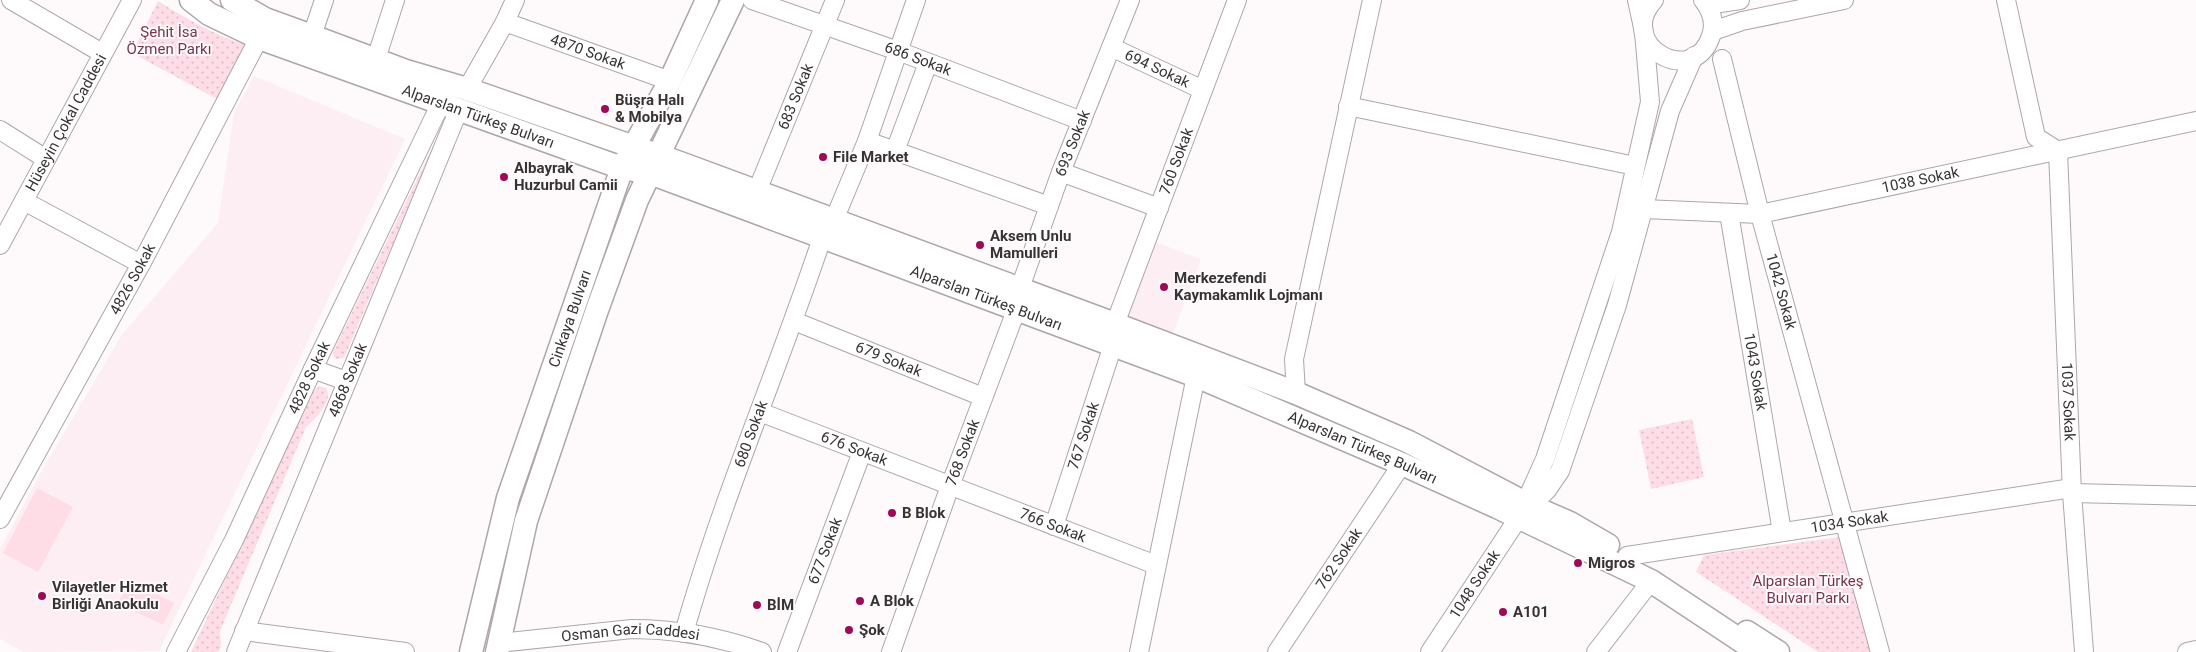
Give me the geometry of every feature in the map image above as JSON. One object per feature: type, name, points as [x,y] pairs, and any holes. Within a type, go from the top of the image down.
[{"type":"main road","name":"Alparslan Türkeş Bulvarı","points":[[191,0],[210,14],[259,38],[456,100],[633,147],[653,165],[1114,335],[1296,393],[1409,442],[1651,581],[1758,652]]},
{"type":"main road","name":"Cinkaya Bulvarı","points":[[471,652],[503,516],[605,214],[622,168],[670,81],[706,0]]},
{"type":"main road","name":"Cinkaya Bulvarı","points":[[498,647],[526,521],[596,310],[637,200],[733,0]]},
{"type":"main road","name":"Alparslan Türkeş Bulvarı","points":[[234,1],[265,19],[406,71],[456,100],[578,152],[622,168],[680,163],[757,191],[828,229]]},
{"type":"main road","points":[[578,152],[597,169],[605,183],[607,192],[605,214]]},
{"type":"main road","name":"Alparslan Türkeş Bulvarı","points":[[1114,335],[1196,376],[1402,464],[1570,523],[1627,556],[1778,652]]},
{"type":"street","points":[[10,0],[102,53]]},
{"type":"street","name":"Hüseyin Çokal Caddesi","points":[[0,245],[132,0]]},
{"type":"street","points":[[312,36],[324,0]]},
{"type":"street","points":[[376,59],[395,0]]},
{"type":"street","name":"4868 Sokak","points":[[236,652],[346,382],[456,100],[505,22],[514,0]]},
{"type":"street","name":"686 Sokak","points":[[752,0],[898,51],[1082,121]]},
{"type":"street","name":"683 Sokak","points":[[757,191],[835,0]]},
{"type":"street","name":"680 Sokak","points":[[684,632],[704,562],[828,229],[867,141],[916,0]]},
{"type":"street","name":"693 Sokak","points":[[1018,298],[1061,172],[1130,0]]},
{"type":"street","name":"760 Sokak","points":[[1114,335],[1159,208],[1237,0]]},
{"type":"street","points":[[1296,393],[1294,359],[1372,0]]},
{"type":"street","points":[[1637,0],[1644,32],[1651,48],[1659,55],[1669,59],[1680,60],[1702,52],[1709,42],[1713,30],[1713,18],[1705,2],[1740,0]]},
{"type":"street","points":[[1526,509],[1545,460],[1621,232],[1650,102],[1644,16],[1654,0]]},
{"type":"street","points":[[1713,30],[1742,21],[1844,0]]},
{"type":"street","points":[[2006,0],[2036,137],[2058,151]]},
{"type":"street","name":"4870 Sokak","points":[[505,22],[670,81]]},
{"type":"street","name":"4826 Sokak","points":[[0,518],[141,264],[259,38]]},
{"type":"street","name":"694 Sokak","points":[[1111,47],[1203,90]]},
{"type":"street","points":[[1526,509],[1547,490],[1560,471],[1617,305],[1670,111],[1694,56]]},
{"type":"street","name":"1042 Sokak","points":[[1722,59],[1760,214],[1880,652]]},
{"type":"street","points":[[895,151],[928,62]]},
{"type":"street","name":"4828 Sokak","points":[[176,652],[234,540],[313,370],[456,100]]},
{"type":"street","points":[[1348,106],[1635,166]]},
{"type":"street","name":"1038 Sokak","points":[[1643,209],[1760,214],[2196,121]]},
{"type":"street","points":[[0,130],[46,159]]},
{"type":"street","points":[[867,141],[1049,206]]},
{"type":"street","name":"1037 Sokak","points":[[2058,151],[2072,490],[2084,652]]},
{"type":"street","points":[[1061,172],[1159,208]]},
{"type":"street","points":[[24,201],[141,264]]},
{"type":"street","name":"1043 Sokak","points":[[1729,213],[1782,532]]},
{"type":"street","name":"768 Sokak","points":[[891,652],[1018,298]]},
{"type":"street","name":"679 Sokak","points":[[794,321],[983,397]]},
{"type":"street","name":"767 Sokak","points":[[1054,526],[1114,335]]},
{"type":"street","points":[[313,370],[346,382]]},
{"type":"street","points":[[1139,652],[1196,376]]},
{"type":"street","name":"676 Sokak","points":[[760,412],[950,486]]},
{"type":"street","name":"677 Sokak","points":[[787,652],[862,452]]},
{"type":"street","name":"762 Sokak","points":[[1277,652],[1402,464]]},
{"type":"street","name":"766 Sokak","points":[[950,486],[1156,566]]},
{"type":"street","name":"1034 Sokak","points":[[1627,556],[1845,522],[2072,490],[2196,496]]},
{"type":"street","name":"1048 Sokak","points":[[1430,652],[1526,509]]},
{"type":"street","points":[[1596,652],[1651,581]]},
{"type":"street","name":"Osman Gazi Caddesi","points":[[498,647],[632,629],[684,632],[758,651]]},
{"type":"street","points":[[244,631],[405,652]]},
{"type":"street","points":[[2187,652],[2196,650]]},
{"type":"shaded area","points":[[254,76],[405,139],[159,651],[23,652],[0,639],[0,549],[40,474],[121,336],[218,223],[234,113]]},
{"type":"shaded area","name":"Merkezefendi Kaymakamlık Lojmanı","points":[[1155,242],[1201,259],[1173,333],[1127,316]]},
{"type":"green space","name":"Şehit İsa Özmen Parkı","points":[[158,1],[201,26],[246,45],[217,99],[132,53]]},
{"type":"green space","points":[[441,130],[344,358],[336,359],[333,354],[334,350]]},
{"type":"green space","points":[[319,386],[326,388],[328,393],[326,404],[306,427],[220,631],[221,647],[218,652],[191,652],[313,392]]},
{"type":"green space","points":[[1692,419],[1704,477],[1651,489],[1639,430]]},
{"type":"green space","points":[[37,488],[73,507],[38,572],[3,553]]},
{"type":"green space","name":"Alparslan Türkeş Bulvarı Parkı","points":[[1841,537],[1873,652],[1818,652],[1696,572],[1704,555]]},
{"type":"green space","points":[[130,580],[174,603],[163,625],[118,603]]},
{"type":"place","name":"Büşra Halı & Mobilya","points":[[605,109]]},
{"type":"place","name":"File Market","points":[[823,157]]},
{"type":"place","name":"Albayrak Huzurbul Camii","points":[[504,177]]},
{"type":"place","name":"Aksem Unlu Mamulleri","points":[[980,245]]},
{"type":"place","name":"Merkezefendi Kaymakamlık Lojmanı","points":[[1164,287]]},
{"type":"place","name":"B Blok","points":[[892,513]]},
{"type":"place","name":"Migros","points":[[1578,563]]},
{"type":"place","name":"Vilayetler Hizmet Birliği Anaokulu","points":[[42,596]]},
{"type":"place","name":"A Blok","points":[[860,601]]},
{"type":"place","name":"BİM","points":[[757,605]]},
{"type":"place","name":"A101","points":[[1503,612]]},
{"type":"place","name":"Şok","points":[[849,630]]}]
